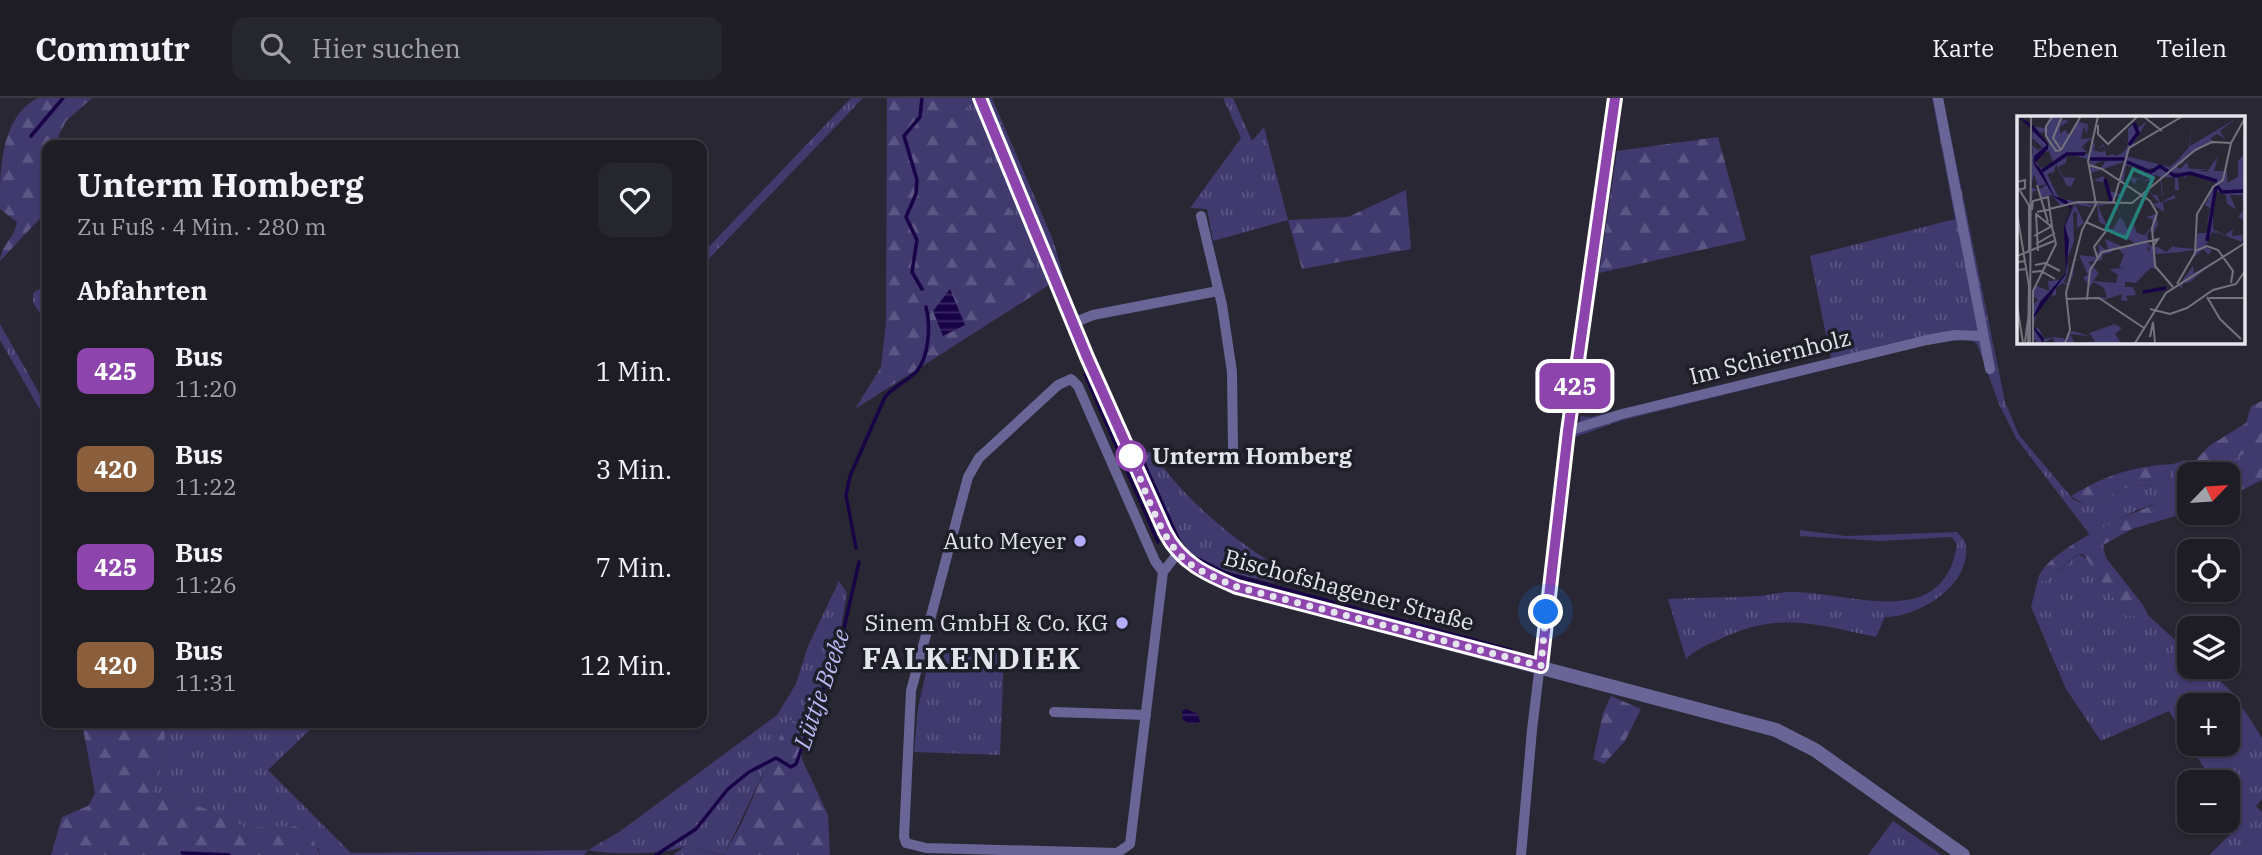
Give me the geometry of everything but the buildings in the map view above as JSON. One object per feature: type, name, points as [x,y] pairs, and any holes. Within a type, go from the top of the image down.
[{"type":"street","name":"Bischofshagener Straße","points":[[979,98],[1073,323],[1165,532],[1178,553],[1208,575],[1237,587],[1776,730],[1796,739],[1963,855]]},
{"type":"street","points":[[1521,855],[1522,817],[1568,431],[1615,98]]},
{"type":"street","points":[[1938,98],[1990,369]]},
{"type":"street","points":[[1201,216],[1232,372],[1233,449]]},
{"type":"street","points":[[1073,323],[1093,315],[1218,291]]},
{"type":"street","name":"Im Schiernholz","points":[[1568,431],[1622,414],[1927,340],[1955,335],[1983,336]]},
{"type":"street","points":[[1163,572],[1155,561],[1078,386],[1071,379],[1066,380],[979,458],[968,477],[909,709],[904,837],[911,847],[926,851],[1117,853],[1125,850],[1130,844],[1163,572],[1178,553]]},
{"type":"street","points":[[1054,712],[1146,715]]},
{"type":"green space","points":[[38,98],[92,98],[66,121],[56,140],[42,140],[42,216],[0,261],[2,251],[17,222],[0,209],[2,162],[9,131],[25,107]]},
{"type":"green space","points":[[851,98],[863,98],[707,261],[707,249]]},
{"type":"green space","points":[[887,98],[964,98],[1043,289],[855,409],[881,367],[886,323]]},
{"type":"green space","points":[[964,98],[992,98],[1053,240],[1063,275],[1043,289]]},
{"type":"green space","points":[[1223,98],[1233,98],[1252,141],[1264,127],[1288,220],[1213,241],[1207,209],[1190,208],[1241,138]]},
{"type":"green space","points":[[1932,98],[1943,98],[2005,402],[2019,435],[2073,499],[2085,505],[2133,485],[2160,486],[2169,479],[2173,464],[2177,463],[2177,497],[2137,510],[2090,535],[2016,438],[1999,404],[1977,344],[1969,339],[1928,344],[1623,420],[1575,437],[1581,416],[1591,417],[1831,360],[1810,256],[1955,219]]},
{"type":"green space","points":[[1718,137],[1746,240],[1599,273],[1617,151]]},
{"type":"green space","points":[[1406,190],[1411,249],[1302,269],[1288,220],[1348,217]]},
{"type":"green space","points":[[42,287],[42,317],[33,302],[33,293]]},
{"type":"green space","points":[[0,324],[42,398],[42,413],[0,340]]},
{"type":"green space","points":[[2262,401],[2262,446],[2227,462],[2195,461],[2209,446],[2246,423],[2251,406]]},
{"type":"green space","points":[[2262,446],[2262,461],[2240,473],[2240,462],[2227,462]]},
{"type":"green space","points":[[1151,451],[1178,485],[1208,515],[1277,566],[1274,583],[1210,565],[1184,545],[1170,521],[1142,455]]},
{"type":"green space","points":[[2262,461],[2262,480],[2240,491],[2240,473]]},
{"type":"green space","points":[[2173,464],[2169,479],[2160,486],[2133,485],[2085,505],[2071,496],[2120,473]]},
{"type":"green space","points":[[2177,497],[2177,516],[2132,529],[2103,545],[2106,558],[2143,605],[2140,612],[2132,617],[2125,615],[2083,554],[2078,554],[2044,582],[2038,579],[2046,566],[2081,539],[2129,515]]},
{"type":"green space","points":[[1800,530],[1846,536],[1957,532],[1965,541],[1966,556],[1954,583],[1942,594],[1914,611],[1885,617],[1876,637],[1797,623],[1759,625],[1701,648],[1686,659],[1668,599],[1759,596],[1791,592],[1866,600],[1914,598],[1934,589],[1949,572],[1957,544],[1952,537],[1880,541],[1800,536]]},
{"type":"green space","points":[[2079,554],[2089,561],[2125,614],[2140,612],[2143,605],[2148,615],[2177,642],[2177,679],[2218,679],[2233,693],[2177,693],[2177,724],[2169,711],[2101,741],[2066,689],[2031,607],[2038,579],[2044,582]]},
{"type":"green space","points":[[839,581],[847,593],[835,662],[808,727],[789,720],[724,855],[685,846],[638,853],[588,850],[619,832],[777,715],[796,684],[808,646]]},
{"type":"green space","points":[[931,650],[1004,652],[1000,755],[914,752],[918,708]]},
{"type":"green space","points":[[1611,696],[1641,709],[1625,741],[1604,764],[1593,759],[1603,713]]},
{"type":"green space","points":[[2240,704],[2262,738],[2262,799],[2256,806],[2262,812],[2262,855],[2209,855],[2232,833],[2240,833],[2240,770],[2205,770],[2197,756],[2240,756]]},
{"type":"green space","points":[[788,719],[808,727],[801,757],[828,815],[830,855],[724,855],[742,822]]},
{"type":"green space","points":[[83,728],[163,728],[165,748],[152,792],[207,809],[245,828],[295,826],[311,836],[320,855],[51,855],[62,817],[88,806],[95,793]]},
{"type":"green space","points":[[163,728],[312,728],[268,770],[351,853],[588,850],[584,855],[320,855],[318,848],[245,828],[207,809],[151,792],[158,777],[164,748]]},
{"type":"green space","points":[[1893,821],[1942,855],[1868,855]]},
{"type":"green space","points":[[685,846],[722,855],[673,855]]},
{"type":"shaded area","points":[[950,289],[965,325],[943,336],[933,311]]},
{"type":"shaded area","points":[[1186,709],[1198,714],[1200,722],[1192,724],[1183,720],[1182,711]]},
{"type":"waterway","points":[[31,136],[63,98]]},
{"type":"waterway","name":"Lüttje Beeke","points":[[922,98],[920,117],[904,136],[917,180],[916,194],[906,217],[917,240],[912,272],[922,289]]},
{"type":"waterway","name":"Lüttje Beeke","points":[[856,548],[846,495],[850,476],[885,397],[916,372],[924,358],[928,332],[926,307]]},
{"type":"waterway","points":[[1085,374],[1158,542]]},
{"type":"waterway","points":[[1143,461],[1181,545]]},
{"type":"waterway","points":[[1194,557],[1228,574],[1511,650]]},
{"type":"waterway","name":"Lüttje Beeke","points":[[656,855],[696,829],[728,789],[749,772],[776,758],[791,767],[796,764],[842,637],[859,562]]},
{"type":"waterway","name":"Lüttje Beeke","points":[[182,853],[229,855]]},
{"type":"bus line","name":"425","points":[[980,98],[1087,357],[1165,532],[1178,553],[1208,575],[1237,587],[1541,666],[1568,431],[1615,98]]},
{"type":"place","name":"Unterm Homberg","points":[[1131,456]]},
{"type":"place","name":"Auto Meyer","points":[[1080,541]]},
{"type":"place","name":"Sinem GmbH & Co. KG","points":[[1122,623]]},
{"type":"district","name":"FALKENDIEK","points":[[972,659]]},
{"type":"route","points":[[1131,456],[1165,532],[1178,553],[1208,575],[1237,587],[1541,666],[1546,612]]}]
